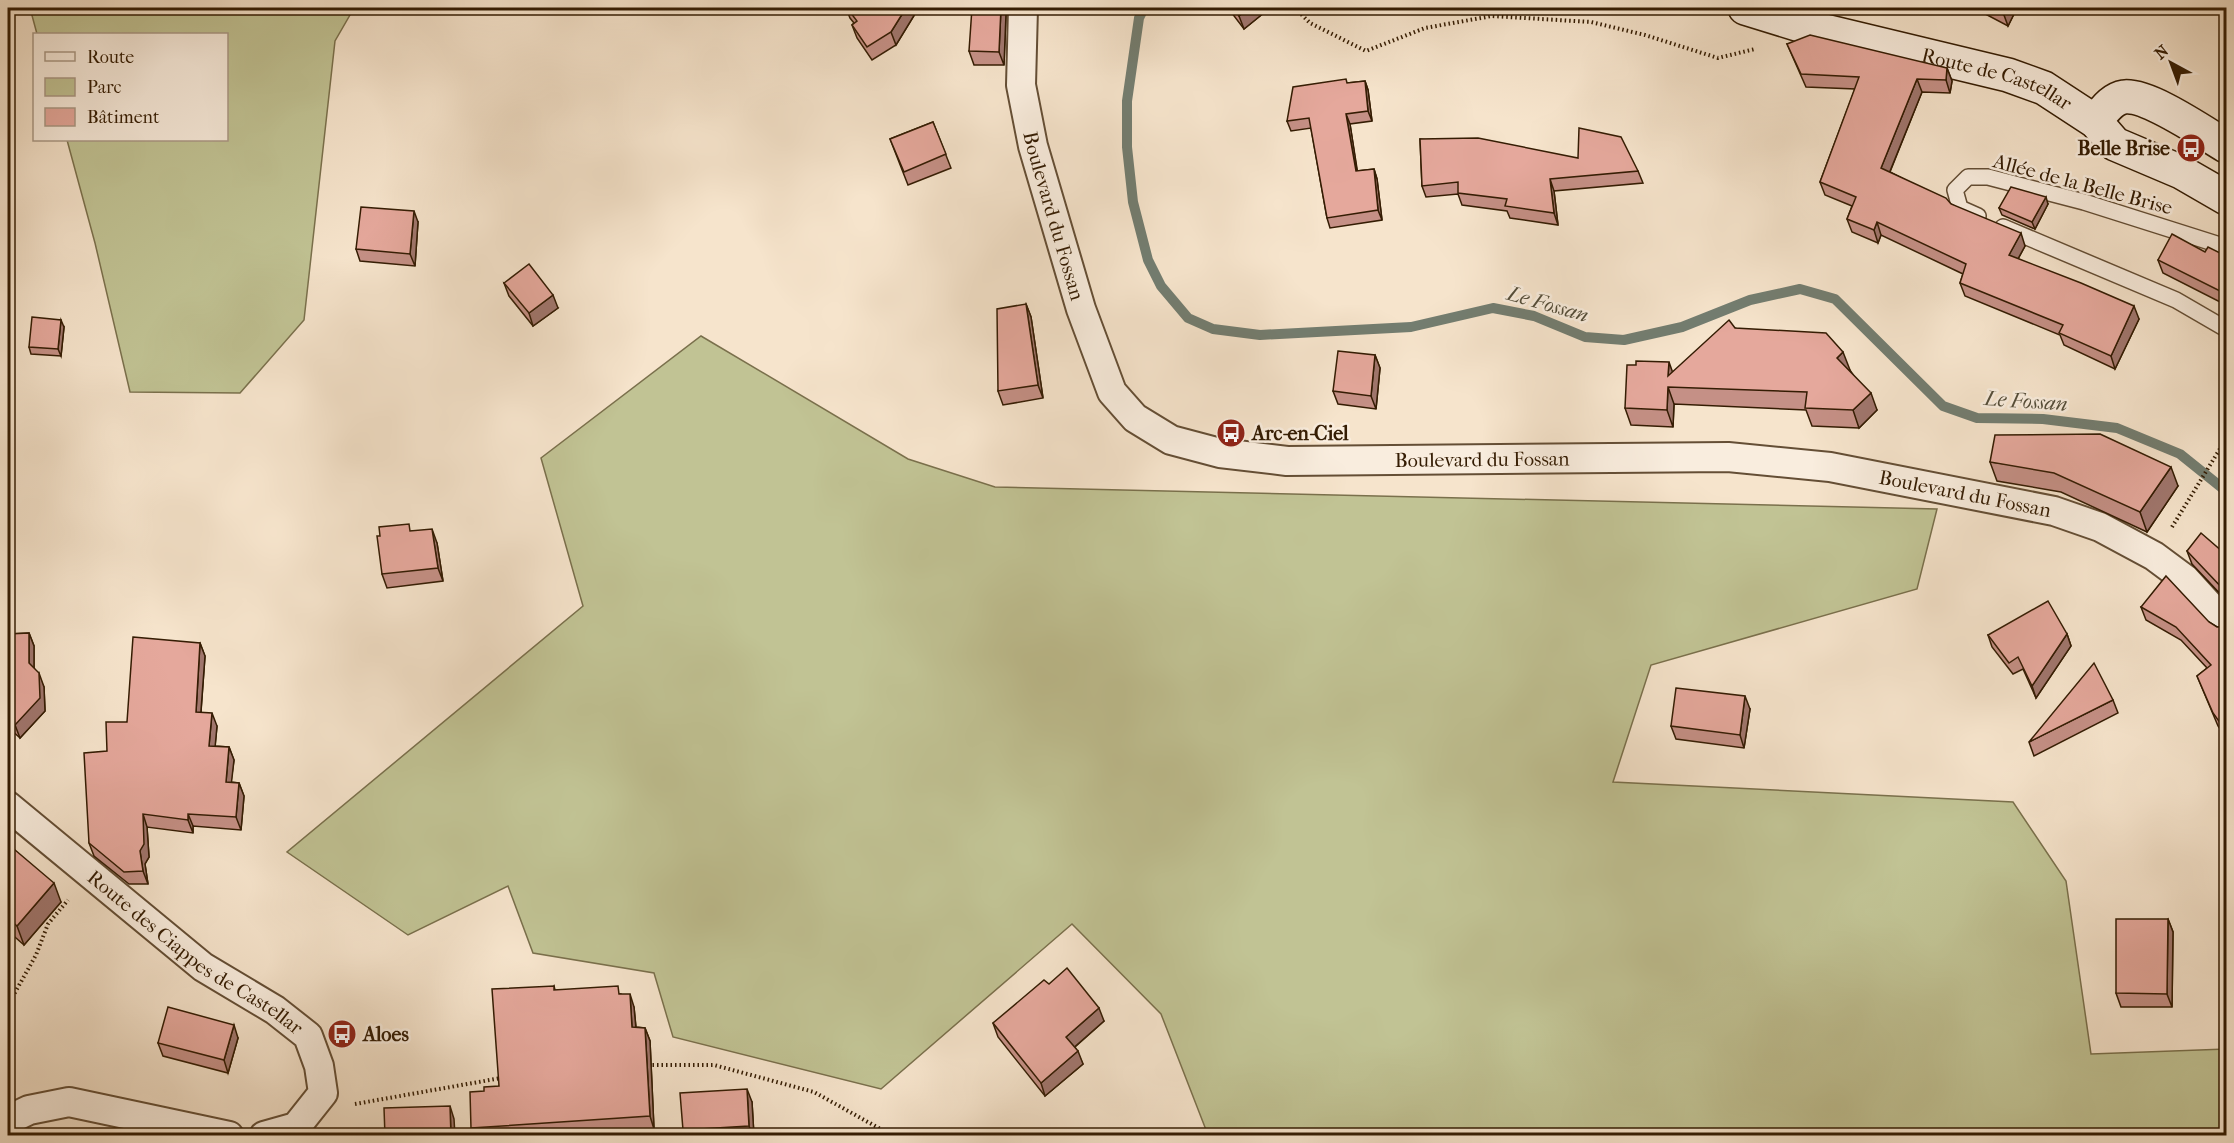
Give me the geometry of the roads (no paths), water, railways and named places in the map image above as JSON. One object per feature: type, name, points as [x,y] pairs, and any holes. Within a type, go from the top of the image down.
[{"type":"street","name":"Boulevard du Fossan","points":[[1023,8],[1021,85],[1033,147],[1081,309],[1112,392],[1135,418],[1171,440],[1220,453],[1287,461],[1728,457],[1830,467],[2054,511],[2100,527],[2154,556],[2185,579],[2226,624]]},
{"type":"street","name":"Route de Castellar","points":[[1745,8],[1800,25],[2008,75],[2044,88],[2096,122],[2115,144],[2181,172],[2226,198]]},
{"type":"street","points":[[2096,122],[2104,109],[2122,97],[2136,98],[2156,105],[2226,146]]},
{"type":"street","name":"Route des Ciappes de Castellar","points":[[8,806],[203,967],[275,1010],[308,1036],[319,1065],[323,1093],[296,1127],[264,1136]]},
{"type":"street","points":[[8,1120],[29,1110],[69,1102],[229,1136]]},
{"type":"lane","name":"Allée de la Belle Brise","points":[[2226,247],[2084,202],[1988,177],[1968,177],[1955,190],[1960,208],[2176,300],[2226,329]]},
{"type":"waterway","name":"Le Fossan","points":[[1144,8],[1139,18],[1127,101],[1127,147],[1133,202],[1148,260],[1161,286],[1188,318],[1213,329],[1260,335],[1411,327],[1493,308],[1534,316],[1585,337],[1624,340],[1682,327],[1750,300],[1800,289],[1835,299],[1943,406],[1977,418],[2043,419],[2117,428],[2180,454],[2226,491]]},
{"type":"place","name":"Belle Brise","points":[[2191,148]]},
{"type":"place","name":"Arc-en-Ciel","points":[[1231,433]]},
{"type":"place","name":"Aloes","points":[[342,1034]]}]
